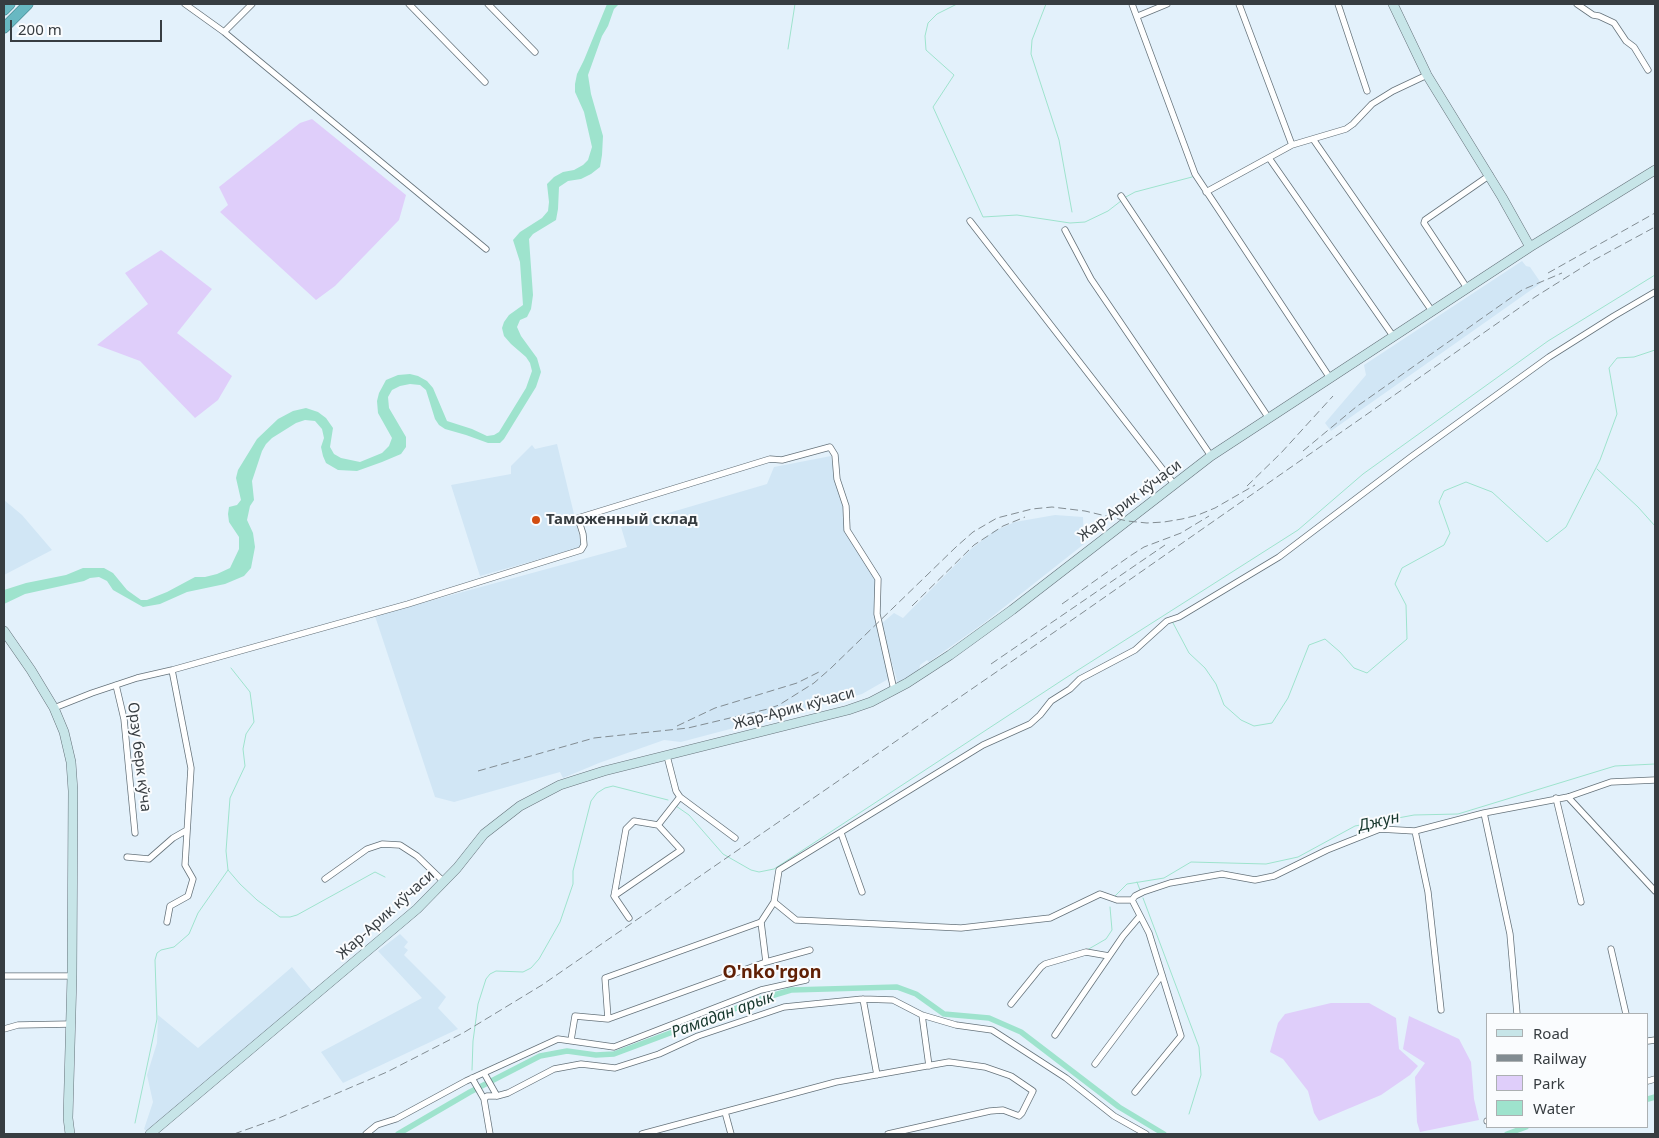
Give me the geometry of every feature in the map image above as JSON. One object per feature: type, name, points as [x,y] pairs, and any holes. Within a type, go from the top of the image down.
[{"type":"highway","points":[[4,10],[10,4]]},
{"type":"highway","points":[[4,28],[28,4]]},
{"type":"main road","points":[[1393,4],[1428,75],[1490,175],[1530,247]]},
{"type":"main road","name":"Жар-Арик кўчаси","points":[[150,1134],[418,909],[444,882],[484,834],[506,815],[526,802],[560,785],[604,771],[848,710],[894,690],[950,655],[1004,616],[1211,456],[1268,417],[1530,247],[1655,170]]},
{"type":"main road","points":[[4,630],[54,708],[67,740],[72,769],[72,976],[68,1118],[70,1134]]},
{"type":"street","points":[[185,4],[224,32],[486,250]]},
{"type":"street","points":[[224,32],[252,4]]},
{"type":"street","points":[[409,4],[485,82]]},
{"type":"street","points":[[488,4],[535,52]]},
{"type":"street","points":[[1132,4],[1195,174],[1330,378]]},
{"type":"street","points":[[1138,16],[1167,4]]},
{"type":"street","points":[[1239,4],[1292,145]]},
{"type":"street","points":[[1338,4],[1367,92]]},
{"type":"street","points":[[1577,4],[1593,16],[1599,16],[1614,24],[1626,41],[1634,47],[1648,70]]},
{"type":"street","points":[[1206,192],[1292,145],[1346,129],[1354,124],[1372,104],[1393,91],[1428,75]]},
{"type":"street","points":[[1314,139],[1432,312]]},
{"type":"street","points":[[1269,158],[1393,336]]},
{"type":"street","points":[[1468,288],[1424,223],[1425,220],[1490,175]]},
{"type":"street","points":[[1121,196],[1268,417]]},
{"type":"street","points":[[970,221],[1174,484]]},
{"type":"street","points":[[1065,230],[1091,279],[1211,456]]},
{"type":"street","points":[[608,1019],[605,978],[761,922],[774,902],[779,870],[983,745],[1030,724],[1051,701],[1070,689],[1080,679],[1136,650],[1171,620],[1279,557],[1411,457],[1549,358],[1655,292]]},
{"type":"street","points":[[54,708],[137,678],[172,670],[408,604],[581,550],[584,545],[583,534],[578,518],[770,459],[782,460],[830,447],[835,455],[836,479],[846,506],[847,530],[878,579],[877,614],[894,690]]},
{"type":"street","points":[[167,922],[170,906],[188,896],[192,879],[185,866],[191,768],[172,670]]},
{"type":"street","name":"Орзу берк кўча","points":[[116,685],[124,719],[135,833]]},
{"type":"street","points":[[666,756],[676,791],[680,797],[735,838]]},
{"type":"street","points":[[774,902],[796,920],[961,928],[1050,918],[1100,894],[1116,900],[1132,900],[1143,892],[1179,881],[1222,874],[1255,880],[1274,876],[1327,850],[1380,829],[1415,831],[1484,813],[1568,797],[1611,782],[1655,781]]},
{"type":"street","points":[[658,825],[680,797]]},
{"type":"street","points":[[1568,797],[1655,891]]},
{"type":"street","points":[[1556,798],[1581,902]]},
{"type":"street","points":[[1484,813],[1510,934],[1517,1013]]},
{"type":"street","points":[[614,896],[682,850],[658,825],[634,821],[626,829],[614,896],[629,918]]},
{"type":"street","points":[[127,857],[149,859],[172,838],[188,830]]},
{"type":"street","points":[[1415,831],[1428,892],[1441,1010]]},
{"type":"street","points":[[841,833],[862,892]]},
{"type":"street","points":[[325,879],[367,848],[382,844],[400,845],[417,856],[444,882]]},
{"type":"street","points":[[1132,900],[1149,934],[1181,1036],[1136,1092]]},
{"type":"street","points":[[1055,1035],[1109,956],[1140,916]]},
{"type":"street","points":[[761,922],[766,962]]},
{"type":"street","points":[[571,1040],[575,1016],[608,1019],[766,962],[810,950]]},
{"type":"street","points":[[1611,950],[1626,1013]]},
{"type":"street","points":[[1011,1004],[1045,964],[1086,952],[1109,956]]},
{"type":"street","points":[[1095,1064],[1162,975]]},
{"type":"street","points":[[4,976],[72,976]]},
{"type":"street","points":[[366,1134],[377,1125],[396,1120],[472,1078],[558,1039],[614,1047],[761,990],[806,980]]},
{"type":"street","points":[[863,999],[877,1075]]},
{"type":"street","points":[[484,1099],[487,1096],[508,1093],[554,1069],[582,1064],[615,1068],[659,1054],[698,1036],[784,1007],[863,999],[893,1000],[922,1015],[956,1025],[992,1030],[1066,1078],[1114,1116],[1146,1134]]},
{"type":"street","points":[[922,1015],[929,1066]]},
{"type":"street","points":[[4,1029],[18,1025],[71,1024]]},
{"type":"street","points":[[642,1134],[661,1132],[725,1112],[836,1082],[949,1062],[985,1067],[1011,1076],[1032,1089],[1033,1093],[1019,1116],[1003,1110],[990,1111],[888,1134]]},
{"type":"street","points":[[484,1073],[497,1096]]},
{"type":"street","points":[[472,1078],[484,1099],[490,1134]]},
{"type":"street","points":[[725,1112],[731,1134]]},
{"type":"shaded area","points":[[1522,261],[1526,266],[1530,267],[1541,283],[1331,431],[1325,423],[1366,375],[1364,365]]},
{"type":"shaded area","points":[[557,444],[582,547],[480,576],[451,485],[511,474],[511,466],[532,445],[535,449]]},
{"type":"shaded area","points":[[831,456],[835,478],[845,506],[846,530],[876,581],[875,617],[890,678],[862,694],[681,742],[664,740],[563,778],[560,772],[454,802],[435,797],[375,616],[627,547],[621,527],[767,484],[774,467]]},
{"type":"shaded area","points":[[4,500],[22,515],[52,550],[4,575]]},
{"type":"shaded area","points":[[1055,515],[1083,517],[1084,544],[984,623],[929,662],[927,660],[920,665],[919,671],[898,684],[881,624],[894,613],[903,618],[971,549],[994,531],[1015,522]]},
{"type":"shaded area","points":[[400,934],[408,942],[404,947],[408,950],[404,955],[446,997],[438,1008],[458,1029],[343,1083],[321,1052],[422,998],[378,951]]},
{"type":"shaded area","points":[[292,967],[312,991],[148,1132],[144,1129],[153,1102],[147,1075],[157,1043],[158,1015],[198,1048]]},
{"type":"green space","points":[[312,119],[406,195],[399,220],[335,286],[316,300],[220,212],[228,205],[219,187],[300,123]]},
{"type":"green space","points":[[161,250],[212,289],[177,333],[232,376],[218,400],[195,418],[140,361],[97,345],[148,304],[125,273]]},
{"type":"green space","points":[[1331,1003],[1369,1003],[1396,1018],[1399,1049],[1418,1066],[1410,1075],[1381,1095],[1319,1121],[1314,1113],[1308,1091],[1283,1059],[1270,1052],[1278,1023],[1285,1014]]},
{"type":"green space","points":[[1409,1016],[1459,1039],[1471,1062],[1474,1099],[1479,1120],[1420,1132],[1417,1122],[1415,1077],[1425,1063],[1403,1049]]},
{"type":"water","points":[[607,4],[619,4],[614,9],[602,36],[588,75],[591,94],[603,136],[600,167],[581,179],[568,181],[559,187],[556,220],[533,234],[529,239],[533,295],[531,309],[527,317],[520,320],[517,327],[521,336],[537,358],[541,372],[536,387],[500,443],[488,443],[445,429],[435,419],[426,390],[420,385],[400,386],[392,390],[388,397],[389,408],[406,437],[406,447],[401,454],[357,471],[338,470],[326,463],[323,456],[321,447],[324,438],[322,429],[315,421],[305,420],[296,423],[266,444],[252,481],[254,500],[250,506],[247,520],[253,533],[255,547],[251,568],[244,576],[225,584],[187,592],[160,604],[143,607],[113,590],[107,581],[99,577],[25,594],[4,604],[4,590],[26,583],[66,575],[83,568],[104,568],[113,573],[127,590],[141,600],[147,600],[195,577],[217,574],[230,568],[239,549],[239,537],[229,522],[228,514],[229,507],[237,505],[241,500],[236,478],[238,470],[257,439],[278,419],[293,411],[306,408],[318,412],[326,418],[333,428],[330,447],[334,454],[341,458],[360,462],[382,453],[389,446],[392,438],[378,413],[377,401],[386,380],[398,375],[410,374],[427,381],[433,388],[447,421],[487,436],[499,432],[526,388],[532,371],[526,357],[504,336],[502,328],[509,315],[523,305],[520,262],[513,240],[520,232],[542,218],[548,211],[547,184],[554,177],[563,172],[574,170],[588,160],[592,147],[584,112],[575,92],[575,84],[577,74]]},
{"type":"waterway","points":[[788,49],[795,4]]},
{"type":"waterway","points":[[957,4],[937,14],[928,23],[925,36],[926,50],[954,75],[933,107],[983,217],[1017,215],[1070,223],[1085,222],[1108,211],[1121,201]]},
{"type":"waterway","points":[[1046,4],[1032,40],[1031,54],[1059,140],[1072,212]]},
{"type":"waterway","points":[[1124,198],[1135,192],[1192,177]]},
{"type":"waterway","points":[[676,806],[689,815],[723,854],[751,870],[759,872],[774,869],[1064,679],[1298,530],[1363,474],[1548,341],[1655,275]]},
{"type":"waterway","points":[[1172,621],[1189,653],[1205,668],[1216,684],[1224,705],[1241,720],[1254,726],[1272,723],[1288,698],[1309,645],[1325,639],[1354,668],[1367,673],[1407,639],[1406,605],[1395,584],[1402,568],[1444,545],[1450,533],[1439,502],[1444,491],[1466,482],[1492,492],[1547,542],[1566,527],[1600,460],[1617,414],[1609,368],[1617,358],[1634,357],[1655,350]]},
{"type":"waterway","points":[[1597,469],[1638,507],[1655,526]]},
{"type":"waterway","points":[[231,668],[250,692],[254,722],[246,734],[243,749],[245,766],[230,798],[226,851],[228,870],[257,900],[280,917],[297,915],[375,872],[385,877]]},
{"type":"waterway","name":"Джун","points":[[1114,897],[1127,884],[1164,878],[1191,862],[1266,864],[1298,857],[1355,826],[1414,815],[1458,814],[1615,766],[1655,764]]},
{"type":"waterway","points":[[472,1070],[473,1041],[478,1004],[486,979],[496,971],[523,972],[531,968],[539,959],[560,922],[573,884],[573,871],[591,801],[597,793],[613,786],[668,800]]},
{"type":"waterway","points":[[135,1123],[157,1019],[155,960],[157,953],[174,947],[189,934],[198,913],[228,870]]},
{"type":"waterway","name":"Джун","points":[[1137,882],[1140,890]]},
{"type":"waterway","points":[[1143,898],[1199,1047],[1201,1075],[1189,1114]]},
{"type":"waterway","name":"Джун","points":[[1087,950],[1106,939],[1112,930],[1110,907]]},
{"type":"waterway","name":"Рамадан арык","points":[[398,1134],[470,1092],[540,1056],[567,1051],[596,1055],[614,1054],[761,999],[791,990],[897,987],[916,994],[944,1014],[989,1018],[1021,1032],[1119,1107],[1164,1134]]},
{"type":"waterway","name":"Рамадан арык","points":[[1649,1099],[1655,1097]]},
{"type":"waterway","name":"Рамадан арык","points":[[1507,1134],[1523,1128]]},
{"type":"railway","points":[[1548,273],[1655,213]]},
{"type":"railway","points":[[234,1134],[279,1118],[387,1072],[463,1033],[542,985],[1082,613],[1535,297],[1594,260],[1655,227]]},
{"type":"railway","points":[[1303,451],[1356,407],[1522,290],[1562,273]]},
{"type":"railway","points":[[1247,486],[1281,453],[1333,396]]},
{"type":"railway","points":[[478,771],[594,738],[688,728],[779,705],[814,683],[956,547],[973,532],[997,518],[1032,509],[1052,507],[1085,511],[1127,521],[1164,522],[1198,515],[1215,508],[1255,485]]},
{"type":"railway","points":[[1062,604],[1144,547],[1181,533],[1209,516]]},
{"type":"railway","points":[[912,606],[974,545],[1003,526],[1025,517]]},
{"type":"railway","points":[[991,664],[1165,545]]},
{"type":"railway","points":[[677,726],[715,708],[797,683],[819,672]]},
{"type":"place","name":"Таможенный склад","points":[[536,520]]},
{"type":"district","name":"O'nko'rgon","points":[[772,973]]}]
